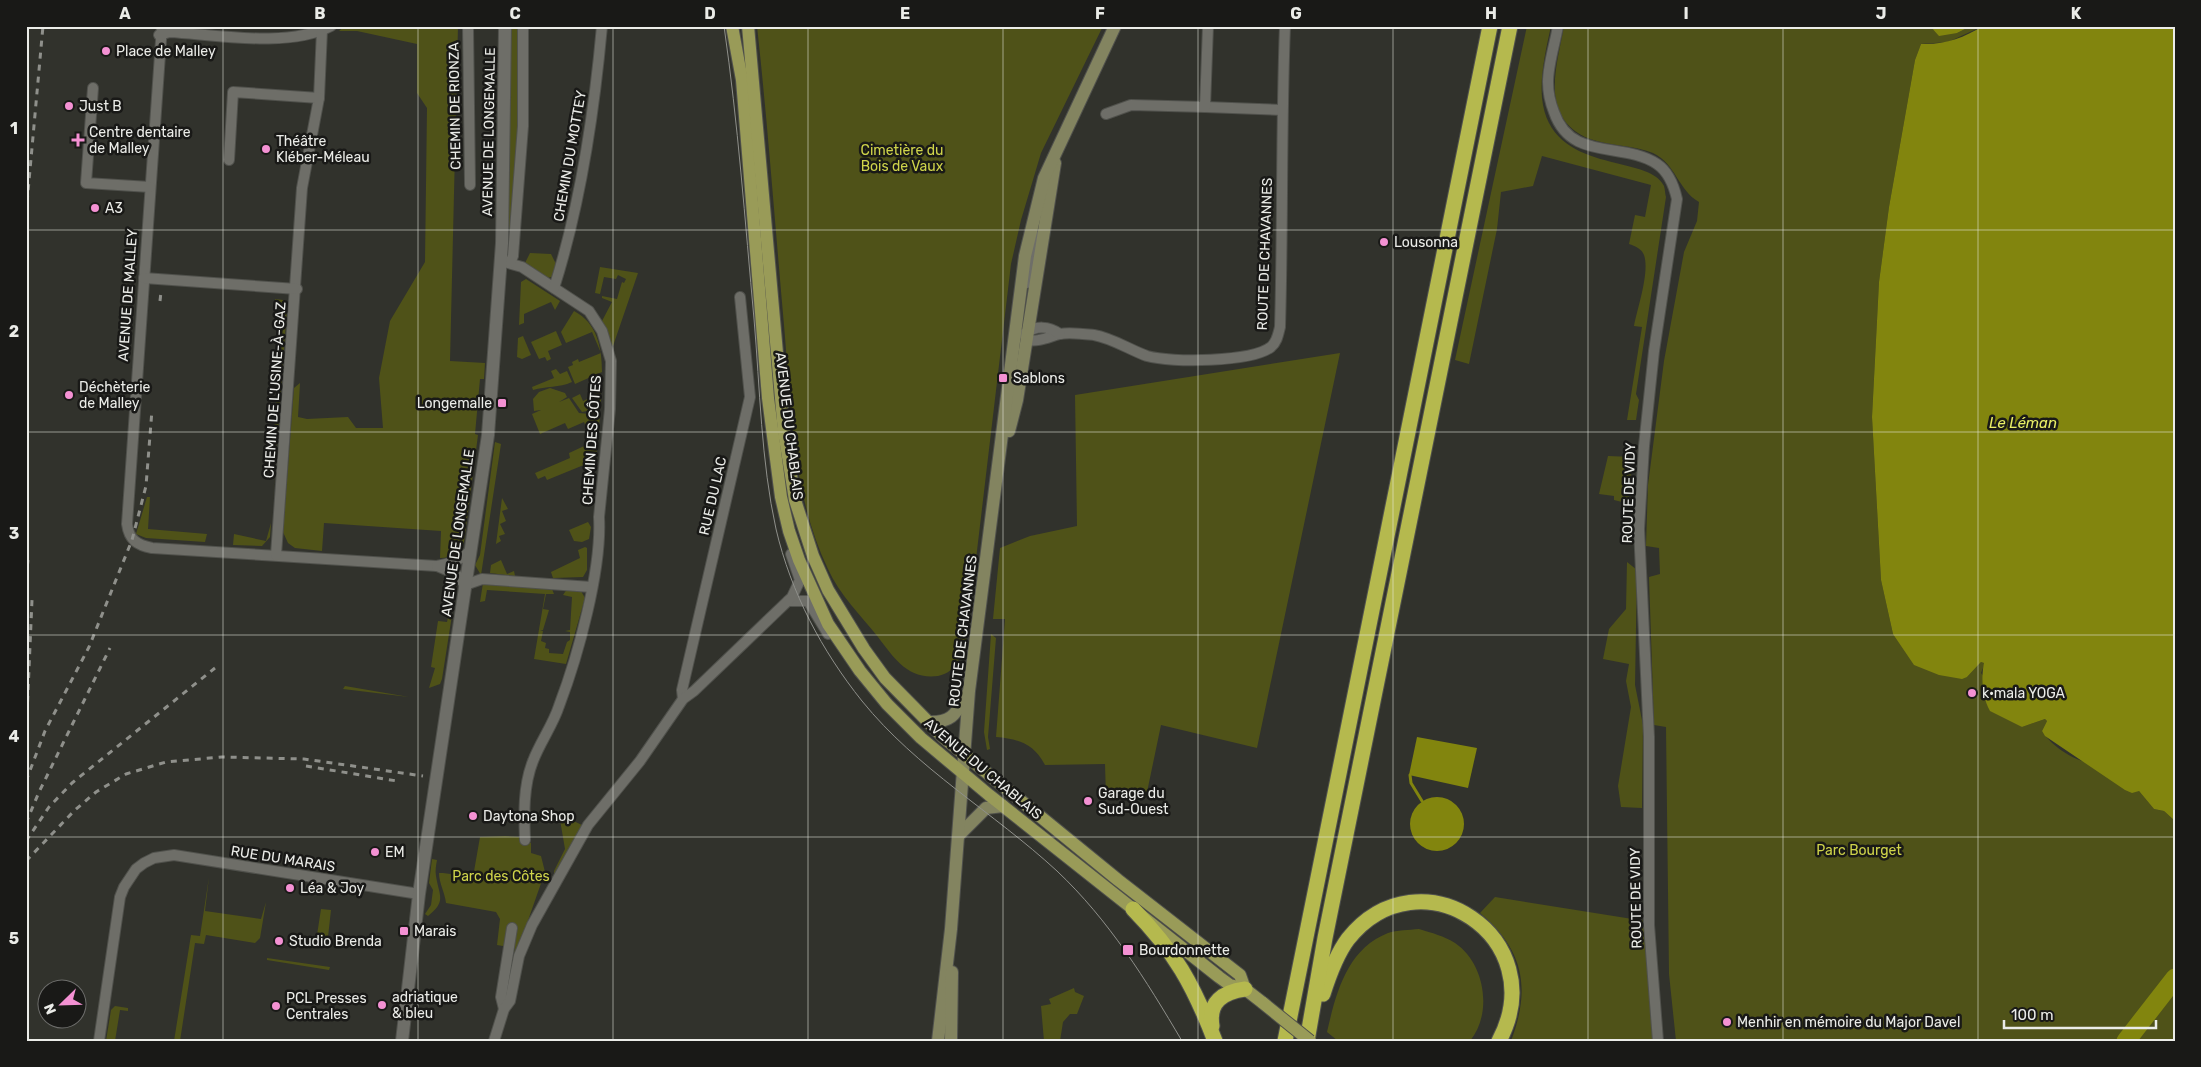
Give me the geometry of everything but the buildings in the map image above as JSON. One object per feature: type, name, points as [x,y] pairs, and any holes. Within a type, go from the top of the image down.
[{"type":"highway","points":[[1285,1041],[1490,26]]},
{"type":"highway","points":[[1308,1041],[1329,919],[1510,26]]},
{"type":"highway","points":[[1308,1041],[1332,970],[1342,949],[1355,932],[1371,918],[1388,909],[1404,904],[1426,902],[1448,906],[1466,914],[1485,927],[1502,949],[1511,974],[1512,993],[1508,1018],[1499,1041]]},
{"type":"highway","points":[[1133,909],[1178,961],[1195,993],[1214,1040]]},
{"type":"highway","points":[[1214,1040],[1210,1017],[1216,1002],[1231,991],[1245,989]]},
{"type":"main road","name":"AVENUE DU CHABLAIS","points":[[732,26],[742,80],[768,398],[781,497],[789,531],[799,560],[816,599],[838,640],[887,704],[921,738],[963,774],[1230,985],[1245,989],[1308,1041]]},
{"type":"main road","name":"AVENUE DU CHABLAIS","points":[[748,26],[784,432],[795,500],[813,556],[844,617],[885,678],[928,722],[964,754],[1118,880],[1240,975],[1245,989]]},
{"type":"main road","name":"ROUTE DE CHAVANNES","points":[[1012,400],[1020,290],[1033,221],[1044,178],[1115,26]]},
{"type":"main road","name":"ROUTE DE CHAVANNES","points":[[938,1041],[951,930],[970,691],[999,457],[1012,400],[1032,335],[1031,314],[1057,153]]},
{"type":"main road","points":[[928,722],[939,723],[954,716],[970,691]]},
{"type":"main road","points":[[959,836],[986,808],[1003,806]]},
{"type":"main road","name":"ROUTE DE CHAVANNES","points":[[951,930],[951,1041]]},
{"type":"street","name":"CHEMIN DE RIONZA","points":[[468,26],[470,186]]},
{"type":"street","name":"AVENUE DE LONGEMALLE","points":[[402,1041],[420,894],[488,435],[506,262],[505,26]]},
{"type":"street","points":[[506,262],[513,256],[523,126],[523,26]]},
{"type":"street","name":"CHEMIN DU MOTTEY","points":[[554,288],[569,239],[594,108],[602,26]]},
{"type":"street","points":[[1205,107],[1208,26]]},
{"type":"street","name":"ROUTE DE CHAVANNES","points":[[1033,221],[1034,245],[1021,326],[1032,335],[1052,328],[1060,334],[1096,336],[1149,356],[1182,361],[1248,355],[1264,352],[1272,346],[1276,341],[1280,327],[1284,215],[1282,110],[1285,26]]},
{"type":"street","name":"ROUTE DE VIDY","points":[[1558,26],[1548,81],[1549,98],[1556,119],[1565,132],[1585,145],[1643,157],[1658,164],[1671,182],[1677,200],[1654,351],[1644,446],[1639,529],[1649,737],[1649,925],[1658,1041]]},
{"type":"street","points":[[160,30],[287,39],[326,28],[319,98],[302,188],[297,289]]},
{"type":"street","name":"AVENUE DE MALLEY","points":[[160,30],[127,524],[134,541],[152,548],[276,555]]},
{"type":"street","points":[[93,88],[86,184],[150,187]]},
{"type":"street","points":[[230,160],[233,92],[319,98]]},
{"type":"street","points":[[1106,114],[1131,105],[1282,110]]},
{"type":"street","name":"CHEMIN DES CÔTES","points":[[506,262],[522,267],[594,316],[602,331],[611,361],[608,396],[610,409],[599,517],[599,539],[591,587],[574,665],[556,714],[532,763],[525,799],[525,840]]},
{"type":"street","name":"CHEMIN DE L'USINE-À-GAZ","points":[[144,278],[297,289],[276,555]]},
{"type":"street","name":"RUE DU LAC","points":[[683,699],[682,690],[750,397],[740,297]]},
{"type":"street","name":"RUE DU LAC","points":[[494,1041],[504,1009],[510,1001],[520,956],[529,934],[588,825],[640,761],[683,699],[694,691],[727,657],[788,601],[798,586],[800,580],[783,531],[780,516],[781,497]]},
{"type":"street","points":[[276,555],[370,563],[437,566],[466,556],[471,549]]},
{"type":"street","points":[[437,566],[456,574],[466,585],[482,579],[591,587]]},
{"type":"street","points":[[468,567],[473,574],[482,579]]},
{"type":"street","points":[[788,601],[808,601],[823,628],[838,640]]},
{"type":"street","name":"RUE DU MARAIS","points":[[99,1041],[120,897],[128,879],[144,863],[154,858],[174,855],[420,894]]},
{"type":"street","points":[[504,1009],[501,997],[512,928]]},
{"type":"green space","points":[[345,26],[458,26],[450,361],[485,363],[484,379],[480,379],[475,434],[478,435],[464,542],[458,552],[449,557],[440,558],[441,531],[324,523],[322,551],[295,548],[288,543],[283,532],[294,388],[300,383],[298,417],[307,419],[348,417],[356,428],[383,428],[379,378],[390,321],[425,262],[427,108],[417,93],[417,44],[357,31],[339,31]]},
{"type":"green space","points":[[510,26],[519,26],[519,111],[510,240],[507,240]]},
{"type":"green space","name":"Cimetière du Bois de Vaux","points":[[757,26],[1103,26],[1041,153],[1021,220],[1011,264],[967,635],[962,654],[955,666],[945,674],[938,676],[918,675],[903,666],[890,653],[851,604],[838,587],[828,569],[807,511],[795,449]]},
{"type":"green space","points":[[1527,26],[1551,26],[1545,53],[1542,98],[1549,123],[1562,140],[1580,151],[1600,159],[1640,169],[1655,176],[1664,186],[1666,197],[1636,394],[1639,400],[1636,420],[1627,420],[1642,327],[1634,326],[1644,280],[1645,262],[1642,251],[1629,244],[1635,215],[1645,217],[1651,185],[1542,156],[1533,186],[1501,192],[1497,229],[1469,364],[1455,360]]},
{"type":"green space","name":"Parc Bourget","points":[[1564,26],[1930,26],[1934,30],[1957,33],[1971,26],[1983,26],[1948,42],[1921,44],[1915,60],[1889,207],[1879,282],[1872,417],[1881,580],[1893,634],[1967,677],[1981,662],[1985,663],[1981,673],[2022,727],[2045,719],[2047,721],[2042,731],[2058,748],[2073,757],[2095,764],[2094,768],[2139,791],[2154,809],[2164,811],[2175,821],[2175,1041],[1676,1041],[1669,974],[1666,727],[1654,725],[1649,577],[1660,574],[1659,548],[1646,546],[1648,485],[1664,361],[1684,252],[1697,221],[1699,202],[1686,191],[1667,164],[1653,153],[1638,148],[1590,139],[1574,130],[1563,118],[1557,105],[1555,74]]},
{"type":"green space","points":[[530,253],[551,254],[557,266],[555,276],[548,278],[525,263]]},
{"type":"green space","points":[[600,267],[638,273],[613,346],[610,344],[602,321],[612,302],[602,298],[602,296],[617,299],[622,282],[624,283],[626,279],[618,275],[616,279],[604,277],[600,294],[595,293]]},
{"type":"green space","points":[[526,279],[560,301],[555,310],[551,302],[524,314],[524,323],[519,325],[521,282]]},
{"type":"green space","points":[[275,299],[283,300],[287,309],[277,445],[273,444],[284,303],[275,302]]},
{"type":"green space","points":[[574,311],[582,316],[593,329],[601,352],[592,332],[566,343],[561,332]]},
{"type":"green space","points":[[556,331],[562,345],[548,351],[551,359],[547,361],[545,357],[539,359],[531,342]]},
{"type":"green space","points":[[523,336],[531,355],[522,359],[517,357],[518,338]]},
{"type":"green space","points":[[601,353],[602,372],[575,384],[568,367],[573,365],[572,362],[578,359],[579,362]]},
{"type":"green space","points":[[1340,353],[1257,748],[1161,725],[1146,797],[1106,798],[1105,764],[1045,765],[1031,747],[1012,739],[996,737],[1005,619],[993,619],[1000,548],[1030,536],[1077,526],[1075,395]]},
{"type":"green space","points":[[556,369],[560,374],[567,371],[572,382],[533,390],[532,387],[554,378],[551,371]]},
{"type":"green space","points":[[601,384],[601,408],[582,412],[572,398],[580,394],[583,401],[596,395],[593,388]]},
{"type":"green space","points":[[550,388],[565,393],[567,397],[559,402],[569,398],[579,413],[600,415],[596,460],[547,480],[545,476],[538,479],[535,473],[570,458],[569,453],[593,442],[584,422],[568,429],[565,423],[540,434],[532,414],[541,410],[534,411],[533,399],[539,392]]},
{"type":"green space","points":[[495,442],[501,444],[481,575],[475,565],[480,555]]},
{"type":"green space","points":[[1608,456],[1632,457],[1627,527],[1625,528],[1621,527],[1626,503],[1614,500],[1614,496],[1599,494]]},
{"type":"green space","points":[[147,497],[150,497],[148,529],[207,534],[205,542],[146,538],[136,534]]},
{"type":"green space","points":[[502,498],[508,509],[502,511],[506,521],[500,524],[505,534],[499,536],[501,541],[496,544]]},
{"type":"green space","points":[[588,522],[591,527],[589,539],[582,542],[574,541],[569,530]]},
{"type":"green space","points":[[271,524],[270,537],[262,546],[233,545],[234,534],[266,541]]},
{"type":"green space","points":[[587,548],[587,570],[583,577],[553,578],[551,572],[580,558],[578,550]]},
{"type":"green space","points":[[501,560],[507,574],[514,571],[515,576],[490,573],[491,565]]},
{"type":"green space","points":[[1627,562],[1637,570],[1635,685],[1643,725],[1642,808],[1621,807],[1618,786],[1631,707],[1626,681],[1629,664],[1603,659],[1609,629],[1626,609]]},
{"type":"green space","points":[[483,583],[552,589],[554,594],[546,594],[543,609],[549,610],[543,630],[540,630],[543,631],[541,641],[546,643],[545,648],[549,649],[549,653],[563,654],[567,642],[570,640],[570,632],[565,631],[570,630],[572,597],[563,595],[567,589],[581,591],[585,598],[566,664],[534,659],[545,594],[487,590],[485,601],[480,602]]},
{"type":"green space","points":[[449,613],[452,615],[442,679],[440,684],[429,688],[435,668],[431,667],[438,621],[447,622]]},
{"type":"green space","points":[[991,634],[996,638],[988,737],[990,749],[987,750],[984,732]]},
{"type":"green space","points":[[345,686],[409,697],[343,689]]},
{"type":"green space","points":[[559,814],[584,826],[554,878],[554,871],[565,849]]},
{"type":"green space","name":"Parc des Côtes","points":[[480,837],[519,837],[531,843],[531,853],[541,856],[545,872],[512,966],[515,948],[497,945],[500,919],[496,912],[446,903],[439,873],[473,877]]},
{"type":"green space","points":[[432,859],[437,860],[436,874],[440,902],[428,916],[425,914],[431,905],[433,890],[429,883]]},
{"type":"green space","points":[[209,877],[205,911],[261,919],[266,902],[260,938],[255,943],[206,935],[204,944],[195,943],[180,1041],[174,1041],[191,935],[200,936]]},
{"type":"green space","points":[[1495,897],[1645,921],[1654,1041],[1511,1041],[1521,1004],[1522,987],[1520,971],[1506,941],[1480,913]]},
{"type":"green space","points":[[321,909],[331,910],[328,937],[317,935]]},
{"type":"green space","points":[[1419,929],[1455,943],[1465,952],[1479,975],[1483,1003],[1482,1017],[1470,1041],[1338,1041],[1327,1032],[1339,988],[1353,961],[1374,940],[1388,933]]},
{"type":"green space","points":[[267,958],[330,967],[329,970],[267,960]]},
{"type":"green space","points":[[1074,988],[1075,992],[1084,996],[1077,1014],[1070,1014],[1063,1022],[1060,1041],[1044,1041],[1041,1006],[1051,1004],[1049,999]]},
{"type":"green space","points":[[115,1006],[128,1008],[128,1011],[120,1010],[115,1041],[106,1041],[111,1010]]},
{"type":"water","points":[[1930,26],[1971,26],[1957,33],[1939,36]]},
{"type":"water","name":"Le Léman","points":[[1983,26],[2175,26],[2175,821],[2164,811],[2154,809],[2139,791],[2132,793],[2125,790],[2045,736],[2042,731],[2047,721],[2045,719],[2022,727],[1990,711],[1985,700],[1983,687],[1984,663],[1981,662],[1967,677],[1962,679],[1939,675],[1914,665],[1893,634],[1881,580],[1872,417],[1879,282],[1889,207],[1915,60],[1921,44],[1954,40]]},
{"type":"water","points":[[1417,737],[1477,748],[1468,788],[1409,775]]},
{"type":"water","points":[[1432,797],[1442,797],[1452,801],[1460,809],[1464,824],[1460,839],[1452,847],[1442,851],[1432,851],[1422,847],[1414,839],[1410,829],[1410,819],[1414,809],[1422,801]]},
{"type":"waterway","points":[[1410,775],[1411,783],[1422,801]]},
{"type":"waterway","points":[[2126,1041],[2175,978]]},
{"type":"tram line","points":[[724,26],[741,172],[767,477],[782,553],[799,598],[821,641],[847,682],[862,701],[907,748],[1033,850],[1076,890],[1126,952],[1182,1041]]},
{"type":"railway","points":[[26,214],[43,26]]},
{"type":"railway","points":[[160,301],[161,292]]},
{"type":"railway","points":[[26,781],[45,731],[89,647],[132,540],[146,486],[152,410]]},
{"type":"railway","points":[[26,578],[28,560]]},
{"type":"railway","points":[[26,738],[32,600]]},
{"type":"railway","points":[[26,823],[39,792],[110,648]]},
{"type":"railway","points":[[26,841],[49,807],[72,783],[215,668]]},
{"type":"railway","points":[[26,861],[75,810],[96,792],[126,774],[166,762],[222,757],[304,759],[423,776]]},
{"type":"railway","points":[[306,766],[397,781]]},
{"type":"place","name":"Place de Malley","points":[[106,51]]},
{"type":"place","name":"Just B","points":[[69,106]]},
{"type":"place","name":"Centre dentaire de Malley","points":[[78,140]]},
{"type":"place","name":"Théâtre Kléber-Méleau","points":[[266,149]]},
{"type":"place","name":"A3","points":[[95,208]]},
{"type":"place","name":"Lousonna","points":[[1384,242]]},
{"type":"place","name":"Sablons","points":[[1003,378]]},
{"type":"place","name":"Déchèterie de Malley","points":[[69,395]]},
{"type":"place","name":"Longemalle","points":[[502,403]]},
{"type":"place","name":"k·mala YOGA","points":[[1972,693]]},
{"type":"place","name":"Garage du Sud-Ouest","points":[[1088,801]]},
{"type":"place","name":"Daytona Shop","points":[[473,816]]},
{"type":"place","name":"EM","points":[[375,852]]},
{"type":"place","name":"Léa & Joy","points":[[290,888]]},
{"type":"place","name":"Marais","points":[[404,931]]},
{"type":"place","name":"Studio Brenda","points":[[279,941]]},
{"type":"place","name":"Bourdonnette","points":[[1128,950]]},
{"type":"place","name":"adriatique & bleu","points":[[382,1005]]},
{"type":"place","name":"PCL Presses Centrales","points":[[276,1006]]},
{"type":"place","name":"Menhir en mémoire du Major Davel","points":[[1727,1022]]}]
